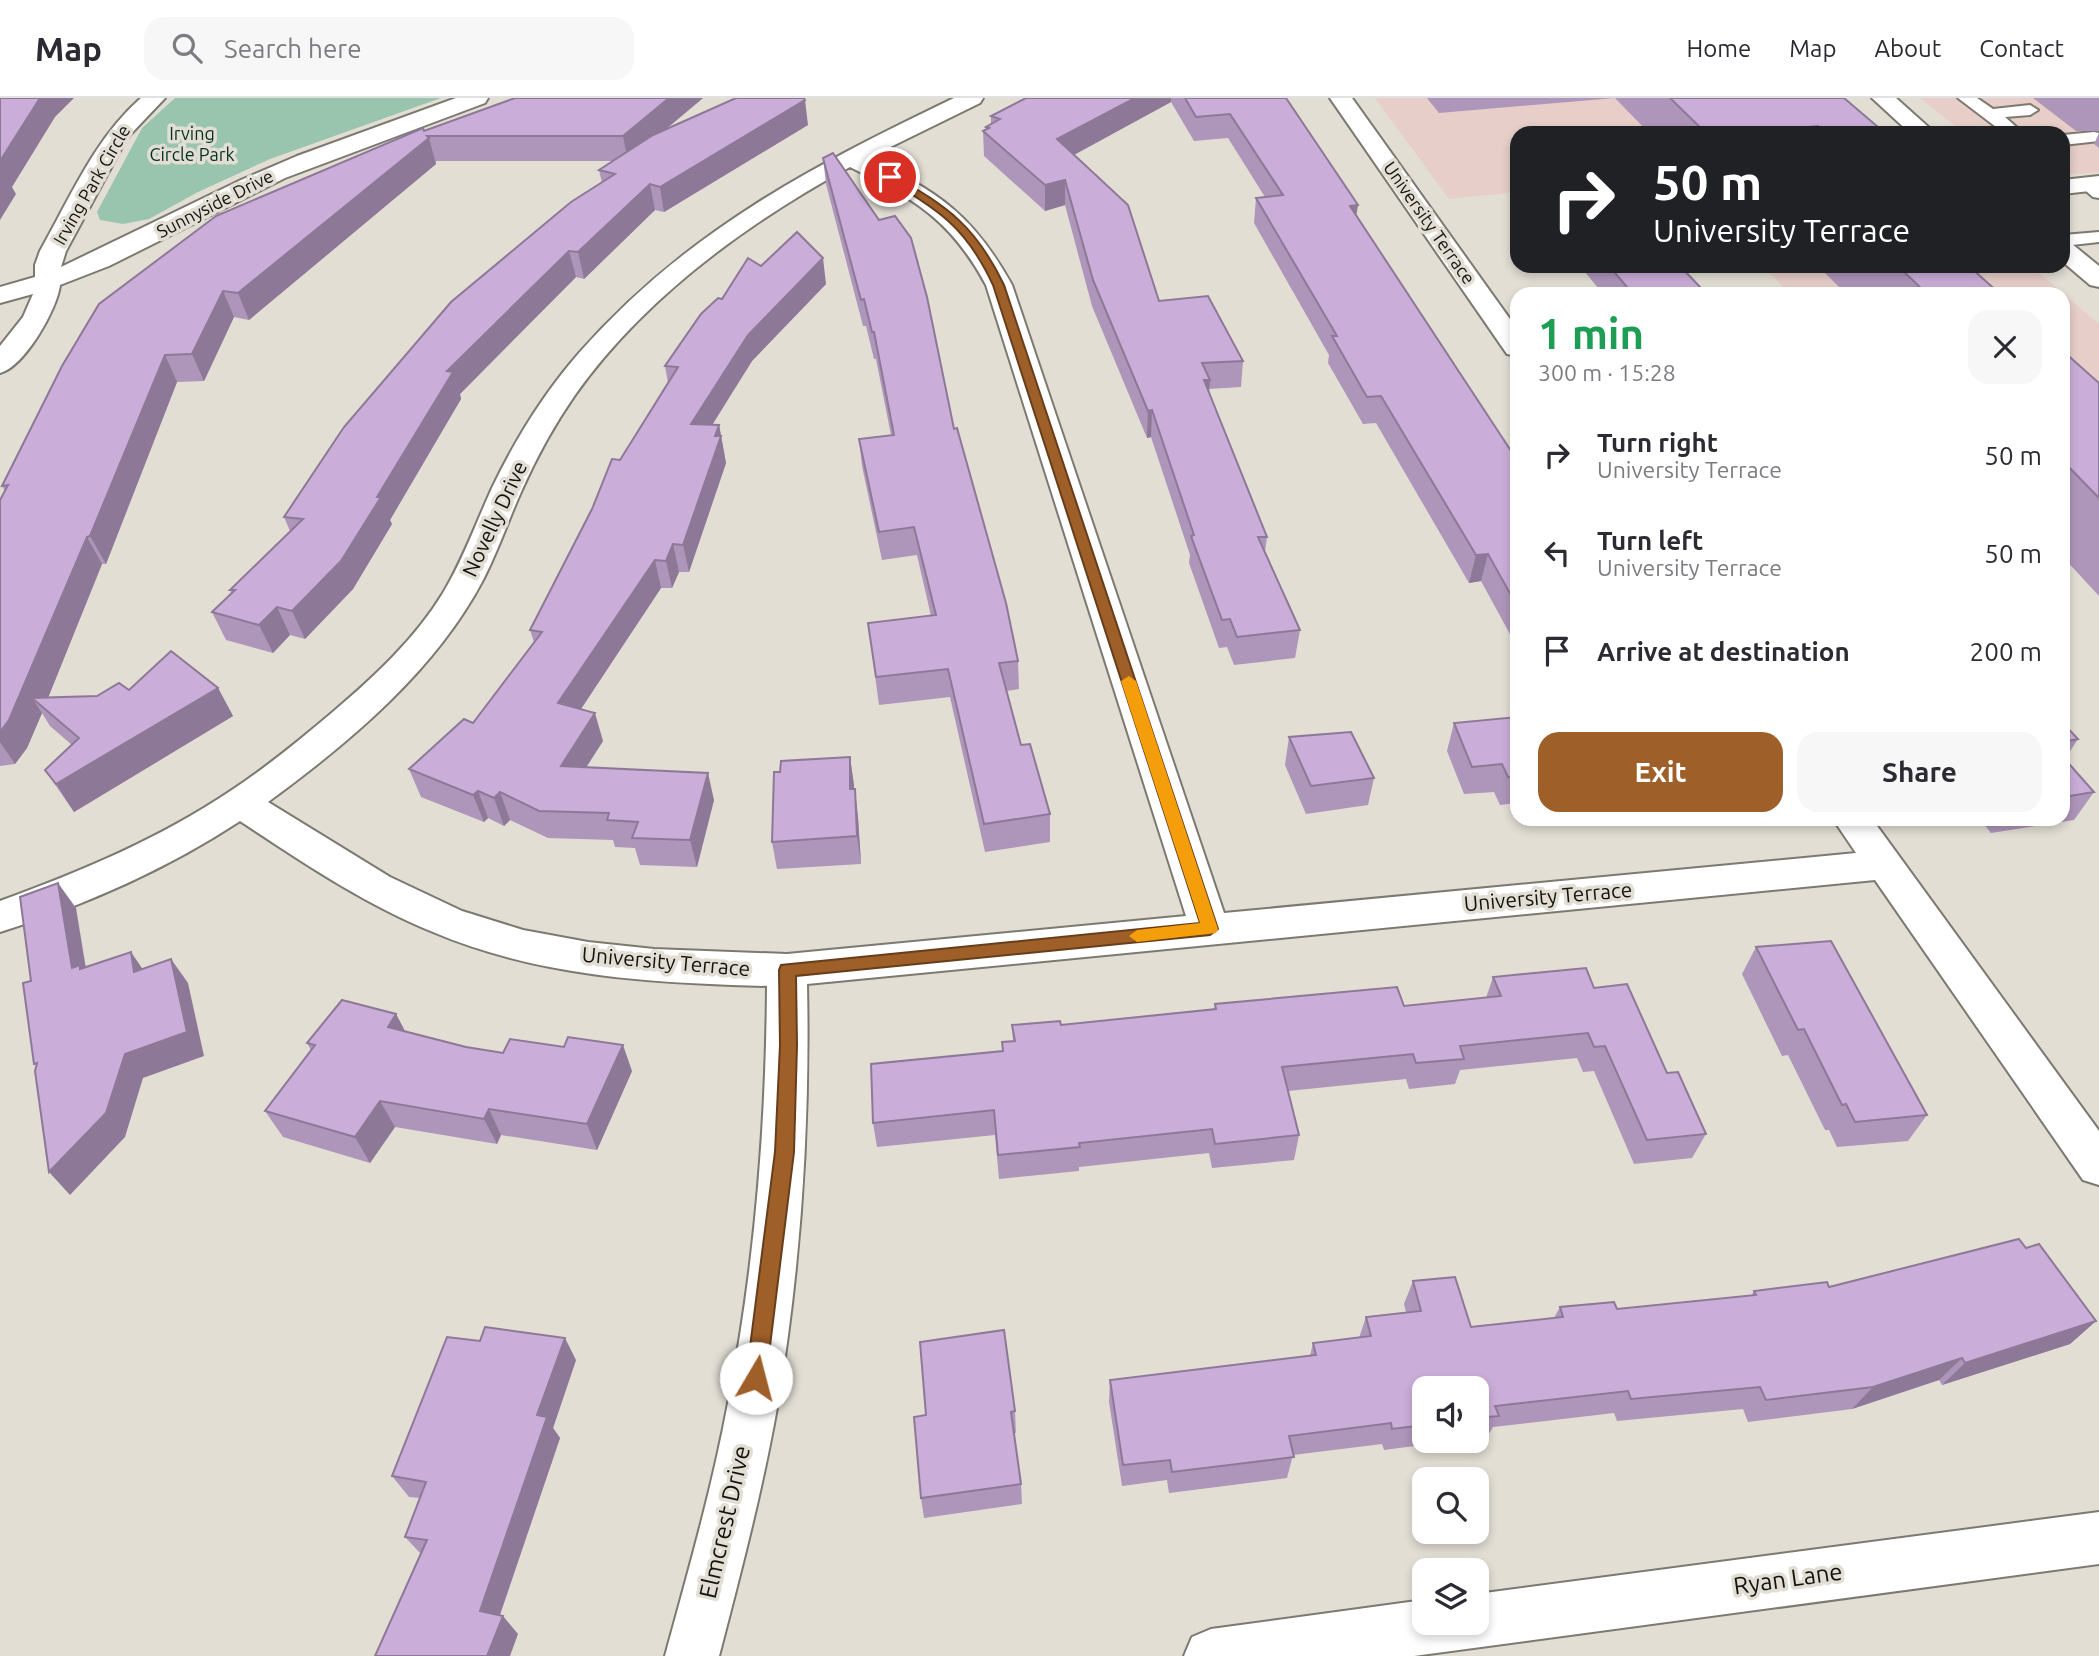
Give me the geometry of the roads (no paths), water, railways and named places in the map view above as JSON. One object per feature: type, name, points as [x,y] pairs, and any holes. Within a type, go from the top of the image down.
[{"type":"street","name":"Irving Park Circle","points":[[48,281],[48,265],[53,251],[116,137],[129,120],[153,98]]},
{"type":"street","name":"Sunnyside Drive","points":[[0,295],[104,260],[283,170],[477,98]]},
{"type":"street","name":"Novelly Drive","points":[[0,917],[104,874],[174,841],[241,803],[357,711],[398,673],[466,583],[512,479],[534,438],[586,363],[617,327],[660,286],[727,232],[804,183],[972,98]]},
{"type":"street","name":"University Terrace","points":[[1340,98],[1510,338]]},
{"type":"street","points":[[1883,98],[1916,126]]},
{"type":"street","points":[[851,158],[909,186],[939,207],[967,232],[984,255],[999,285],[1210,929]]},
{"type":"street","points":[[2070,255],[2099,279]]},
{"type":"street","points":[[0,365],[40,316],[46,301],[48,281]]},
{"type":"street","name":"University Terrace","points":[[241,803],[360,879],[437,917],[523,946],[618,962],[787,970],[1885,865]]},
{"type":"street","points":[[1857,826],[2099,1166]]},
{"type":"street","name":"Elmcrest Drive","points":[[692,1656],[722,1547],[753,1402],[785,1152],[789,1045],[787,970]]},
{"type":"street","name":"Ryan Lane","points":[[1489,1618],[2099,1538]]},
{"type":"street","points":[[1211,1656],[1412,1629]]},
{"type":"lane","points":[[1966,98],[2006,126]]},
{"type":"lane","points":[[1990,114],[2030,110]]},
{"type":"lane","points":[[2070,139],[2094,137]]},
{"type":"lane","points":[[2070,240],[2099,237]]},
{"type":"park label","name":"Irving Circle Park","points":[[192,144]]}]
